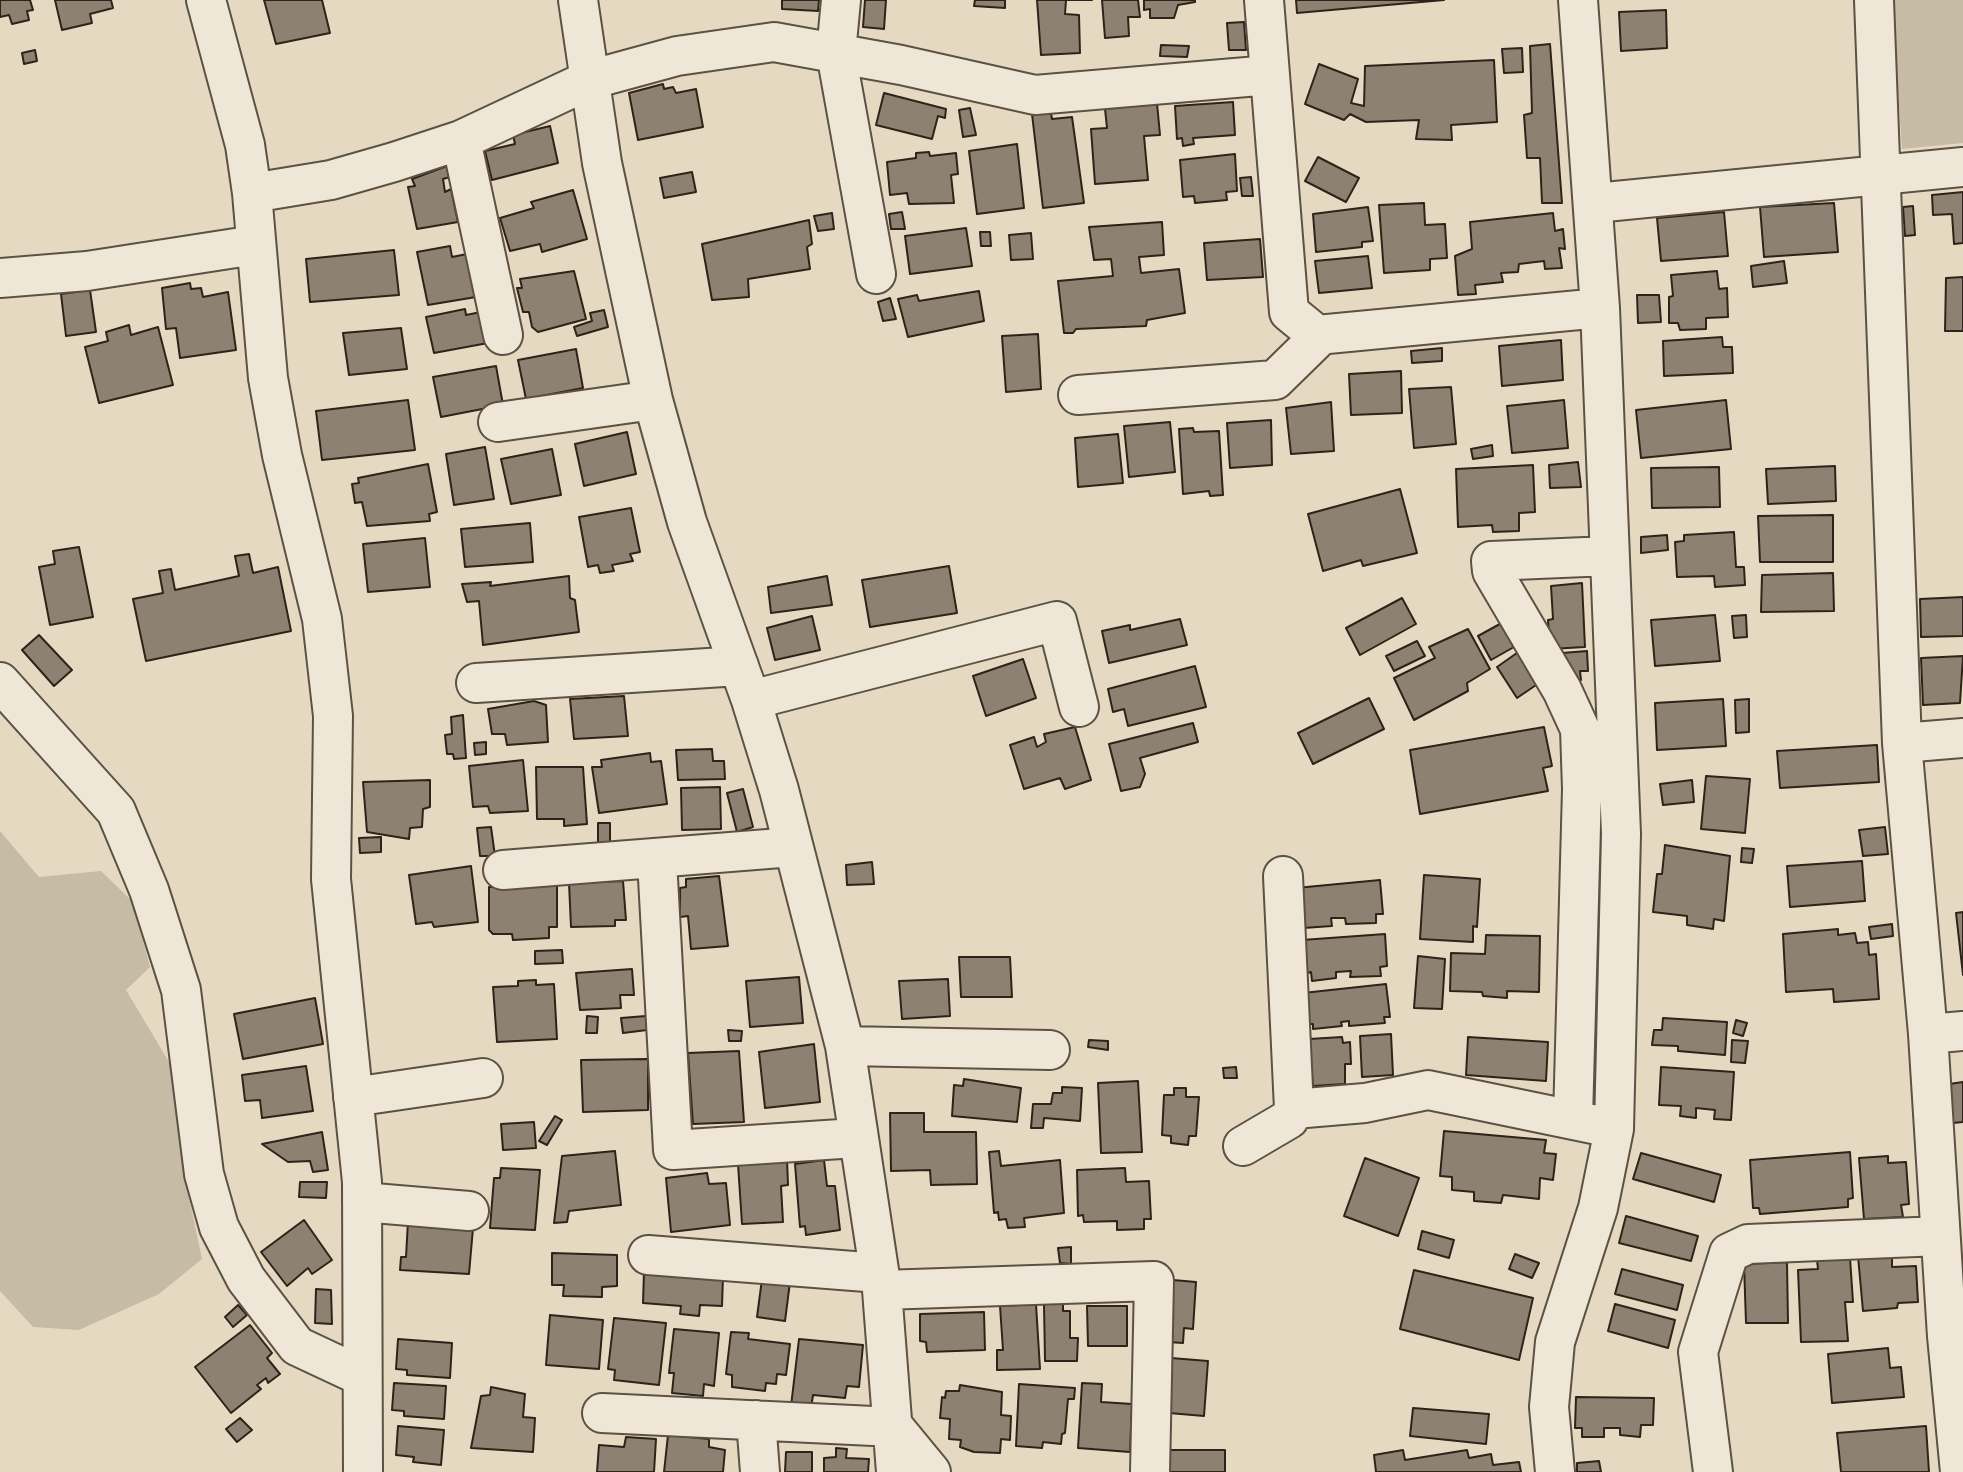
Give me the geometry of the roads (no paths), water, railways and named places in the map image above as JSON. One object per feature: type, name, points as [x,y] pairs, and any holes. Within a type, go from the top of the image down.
[{"type":"street","points":[[206,0],[245,145],[252,193],[268,378],[282,455],[324,631],[333,716],[331,879],[362,1202],[363,1472]]},
{"type":"street","points":[[578,0],[602,163],[653,400],[687,522],[745,683],[793,847],[845,1046],[856,1138],[880,1282],[896,1472]]},
{"type":"street","points":[[841,0],[836,54],[876,274]]},
{"type":"street","points":[[1264,0],[1289,312],[1317,335],[1600,308]]},
{"type":"street","points":[[1555,1472],[1549,1407],[1555,1342],[1598,1208],[1614,1129],[1620,834],[1595,204],[1578,0]]},
{"type":"street","points":[[1874,0],[1902,743],[1945,1033],[1940,1236],[1955,1335],[1960,1472]]},
{"type":"street","points":[[252,193],[331,180],[461,140],[589,80],[677,56],[774,42],[1035,95],[1270,75]]},
{"type":"street","points":[[461,140],[503,335]]},
{"type":"street","points":[[1595,204],[1963,167]]},
{"type":"street","points":[[0,278],[88,271],[255,245]]},
{"type":"street","points":[[1078,395],[1275,380],[1322,334]]},
{"type":"street","points":[[498,422],[653,400]]},
{"type":"street","points":[[1573,1119],[1582,789],[1580,729],[1562,690],[1492,571],[1491,561],[1609,556]]},
{"type":"street","points":[[476,683],[745,683],[1057,621],[1079,707]]},
{"type":"street","points":[[0,682],[116,811],[149,890],[181,990],[204,1174],[219,1227],[246,1279],[297,1346],[361,1376]]},
{"type":"street","points":[[1902,743],[1963,738]]},
{"type":"street","points":[[503,870],[657,860],[793,847]]},
{"type":"street","points":[[657,860],[673,1150],[856,1138]]},
{"type":"street","points":[[1243,1146],[1289,1119],[1294,1109],[1283,876]]},
{"type":"street","points":[[845,1046],[1050,1050]]},
{"type":"street","points":[[353,1097],[482,1079]]},
{"type":"street","points":[[1294,1109],[1365,1103],[1428,1090],[1614,1129]]},
{"type":"street","points":[[362,1202],[469,1210]]},
{"type":"street","points":[[1713,1472],[1698,1352],[1729,1252],[1748,1244],[1940,1236]]},
{"type":"street","points":[[649,1255],[880,1282],[1154,1281],[1150,1472]]},
{"type":"street","points":[[602,1413],[894,1427],[931,1472]]},
{"type":"street","points":[[756,1420],[760,1472]]}]
